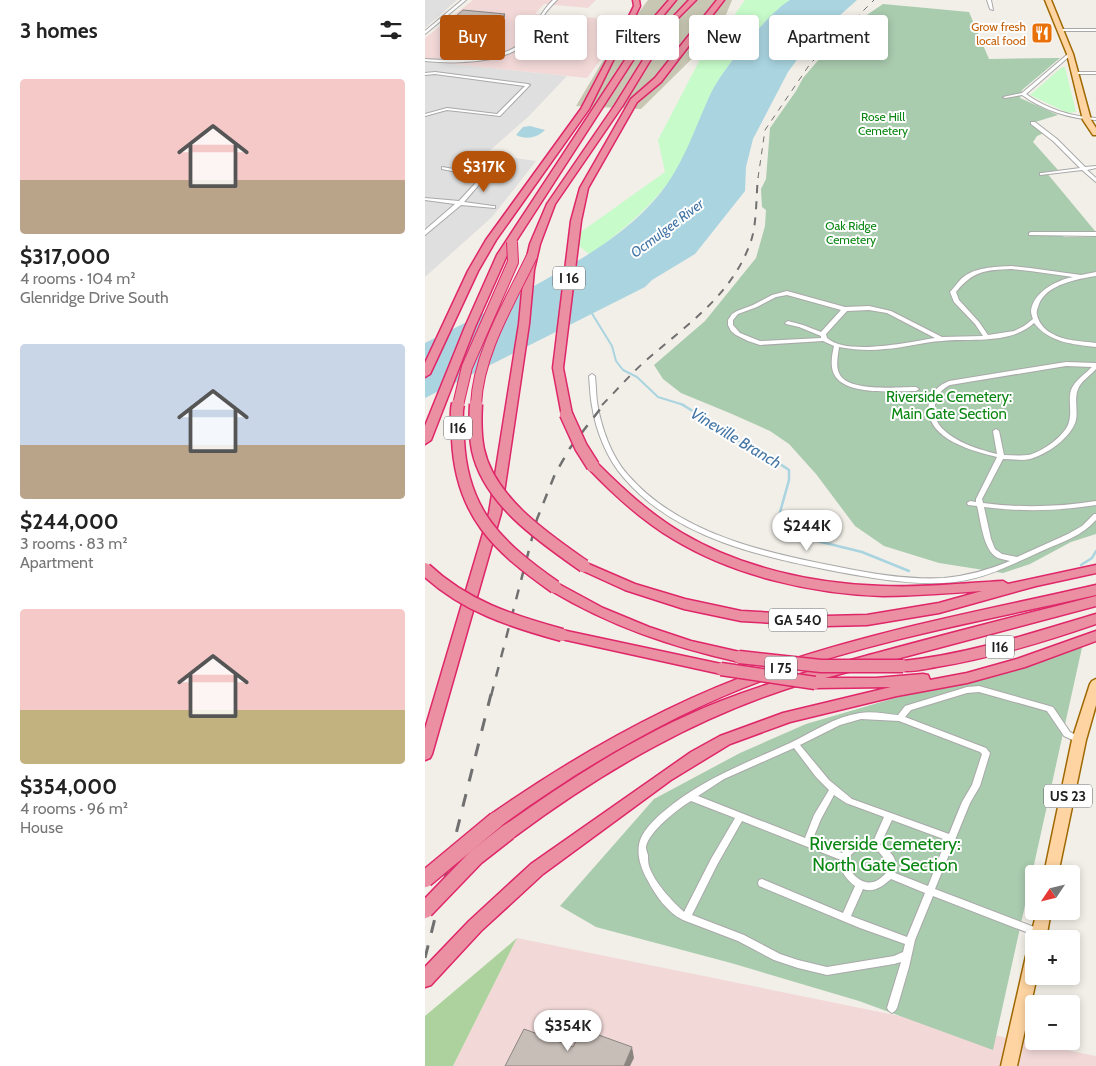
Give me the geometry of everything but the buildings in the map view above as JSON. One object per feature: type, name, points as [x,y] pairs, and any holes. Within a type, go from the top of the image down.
[{"type":"highway","points":[[633,15],[637,6],[636,0]]},
{"type":"highway","points":[[640,15],[644,0]]},
{"type":"highway","points":[[585,109],[595,100],[619,60],[661,0]]},
{"type":"highway","points":[[425,440],[502,255],[596,114],[654,22],[673,0]]},
{"type":"highway","points":[[425,754],[495,513],[514,400],[532,256],[551,204],[619,105],[659,41],[676,17],[693,0]]},
{"type":"highway","name":"I 16","points":[[721,0],[658,80],[634,101],[584,188],[576,221],[558,368],[566,414],[581,447],[593,466],[627,500],[655,522],[689,543],[733,562],[799,580],[881,591],[1018,586]]},
{"type":"highway","points":[[425,374],[473,271],[491,240],[585,109],[612,60]]},
{"type":"highway","name":"I16","points":[[512,242],[513,262],[467,368],[457,408],[459,456],[470,499],[492,535],[518,561],[555,587],[584,605],[636,628],[689,646],[739,657],[817,667],[858,668],[934,663],[988,651],[1096,619]]},
{"type":"highway","name":"GA 540","points":[[532,256],[492,344],[483,372],[476,404],[478,449],[482,464],[507,503],[538,533],[584,566],[630,587],[685,604],[741,616],[826,622],[867,620],[939,608],[1018,586],[1096,569]]},
{"type":"highway","points":[[425,569],[448,590],[485,611],[514,622],[562,635],[721,669],[815,682],[876,683],[982,672],[1020,663],[1096,636]]},
{"type":"highway","name":"I 75","points":[[425,879],[496,820],[548,784],[601,752],[703,700],[751,679],[798,663],[877,642],[1096,590]]},
{"type":"highway","name":"I 75","points":[[425,910],[476,858],[562,792],[617,758],[671,729],[727,704],[812,676],[1096,601]]},
{"type":"highway","points":[[425,979],[475,926],[537,869],[666,776],[725,740],[796,715],[897,691],[967,678],[982,672]]},
{"type":"main road","points":[[1048,0],[1071,54],[1087,120],[1096,133]]},
{"type":"main road","name":"US 23","points":[[1053,865],[1079,740],[1091,720],[1096,684]]},
{"type":"main road","points":[[1009,1066],[1027,985]]},
{"type":"street","points":[[425,33],[464,0]]},
{"type":"street","points":[[425,58],[444,61],[485,58],[516,48],[526,40],[544,11],[554,0]]},
{"type":"street","points":[[989,0],[992,9]]},
{"type":"street","points":[[1060,30],[1096,30]]},
{"type":"street","points":[[1005,97],[1023,94],[1071,54]]},
{"type":"street","points":[[425,74],[435,73],[528,85],[498,115],[447,109],[425,115]]},
{"type":"street","points":[[1077,73],[1096,73]]},
{"type":"street","points":[[1023,94],[1066,114],[1087,120],[1096,119]]},
{"type":"street","points":[[1033,123],[1055,140],[1096,181]]},
{"type":"street","points":[[425,233],[458,203],[463,201],[495,164]]},
{"type":"street","points":[[1042,174],[1096,166]]},
{"type":"street","points":[[444,168],[485,176]]},
{"type":"street","points":[[425,199],[493,207]]},
{"type":"street","points":[[1031,234],[1096,234]]},
{"type":"street","points":[[987,338],[977,322],[953,298],[953,292],[959,283],[973,274],[995,268],[1021,268],[1056,274],[1096,275]]},
{"type":"street","points":[[1056,274],[1063,282]]},
{"type":"street","points":[[1040,330],[1034,320],[1033,310],[1038,297],[1063,282],[1079,276]]},
{"type":"street","points":[[845,309],[823,337],[761,343],[751,342],[732,328],[731,318],[735,314],[755,307],[778,294],[796,295],[845,309],[869,308],[889,312],[941,339]]},
{"type":"street","points":[[788,323],[801,326],[837,345],[865,349],[886,349],[941,339],[987,338],[1026,327],[1034,320]]},
{"type":"street","points":[[1026,327],[1040,330],[1062,341],[1096,346]]},
{"type":"street","points":[[837,345],[834,361],[840,379],[857,386],[871,388],[916,389]]},
{"type":"street","points":[[1096,365],[1075,387],[1073,421],[1067,433],[1033,456],[1022,458],[1001,456],[965,446],[948,436],[935,424],[930,409],[941,387],[956,382],[1050,367],[1096,365]]},
{"type":"street","points":[[591,376],[598,422],[621,470],[634,485],[653,501],[700,530],[772,555],[820,566],[903,579],[934,581],[957,579],[1007,566],[1077,532],[1091,523],[1096,516]]},
{"type":"street","points":[[996,431],[1001,456],[979,499],[980,505],[992,550],[1000,556],[1019,560]]},
{"type":"street","points":[[970,503],[998,508],[1053,510],[1096,503]]},
{"type":"street","points":[[900,718],[908,708],[967,690],[979,689],[1050,709],[1067,734],[1079,740]]},
{"type":"street","points":[[892,1008],[907,955],[909,942],[966,802],[976,786],[986,753],[977,746],[900,718],[861,716],[846,720],[721,777],[691,796],[660,820],[646,836],[642,847],[645,867],[662,896],[680,914],[741,938],[777,957],[827,971],[895,960],[907,955]]},
{"type":"street","points":[[795,744],[819,777],[849,801],[951,838]]},
{"type":"street","points":[[807,843],[817,818],[833,790]]},
{"type":"street","points":[[691,796],[845,858]]},
{"type":"street","points":[[687,917],[714,862],[741,816]]},
{"type":"street","points":[[875,846],[889,816]]},
{"type":"street","points":[[860,845],[875,846],[888,854],[891,861],[890,875],[881,884],[874,886],[860,884],[848,876],[845,870],[845,858],[853,847],[860,845]]},
{"type":"street","points":[[890,875],[1025,931]]},
{"type":"street","points":[[762,883],[909,942]]},
{"type":"street","points":[[846,917],[860,884]]},
{"type":"shaded area","points":[[425,0],[457,0],[425,28]]},
{"type":"shaded area","points":[[473,0],[596,0],[588,8],[544,4],[535,14],[551,15],[515,15],[515,60],[587,60],[587,17],[597,18],[597,60],[600,60],[587,78],[425,61],[425,38],[440,26],[440,60],[505,60],[505,15],[454,15]]},
{"type":"shaded area","points":[[648,0],[732,0],[726,15],[689,15],[689,60],[691,60],[641,109],[576,106],[604,60],[679,60],[679,15],[637,15]]},
{"type":"shaded area","points":[[425,61],[567,76],[529,116],[486,154],[536,161],[492,217],[425,277]]},
{"type":"shaded area","points":[[517,938],[1025,1042],[1025,1050],[1067,1050],[1096,1056],[1096,1066],[453,1066]]},
{"type":"green space","points":[[745,0],[790,0],[772,15],[769,15],[769,18],[759,28],[759,15],[734,15]]},
{"type":"green space","name":"Riverside Cemetery: Main Gate Section","points":[[883,4],[969,12],[989,59],[1060,58],[1022,90],[1020,98],[1058,115],[1032,123],[1044,133],[1037,136],[1033,142],[1058,170],[1046,172],[1095,231],[1058,233],[1064,237],[1096,237],[1096,534],[1071,542],[1030,564],[1003,573],[939,563],[884,546],[855,526],[816,474],[789,444],[770,431],[681,393],[663,379],[654,365],[705,321],[756,258],[765,226],[766,210],[762,207],[761,189],[766,179],[770,128],[803,78],[818,60],[888,60],[888,15],[867,15]]},
{"type":"green space","points":[[700,60],[733,60],[715,85],[686,153],[667,184],[637,217],[590,255],[571,239],[665,172],[658,140]]},
{"type":"green space","points":[[1062,67],[1065,67],[1076,112],[1068,113],[1030,95]]},
{"type":"green space","name":"Riverside Cemetery: North Gate Section","points":[[1083,643],[1034,865],[1025,865],[1025,905],[993,1050],[859,1001],[731,963],[596,927],[560,906],[654,799],[740,753],[806,724]]},
{"type":"green space","points":[[517,938],[453,1066],[425,1066],[425,1016]]},
{"type":"water","points":[[790,0],[857,0],[840,15],[772,15]]},
{"type":"water","name":"Ocmulgee River","points":[[769,18],[769,60],[797,60],[788,72],[753,139],[746,167],[745,191],[695,254],[652,280],[645,287],[425,398],[425,343],[514,297],[574,263],[604,244],[633,222],[658,196],[674,172],[715,85],[724,72],[733,60],[759,60],[759,28]]},
{"type":"water","points":[[530,126],[545,130],[539,135],[531,137],[516,135],[523,127]]},
{"type":"waterway","name":"Vineville Branch","points":[[591,312],[612,346],[616,361],[623,370],[637,377],[658,397],[681,404]]},
{"type":"waterway","name":"Vineville Branch","points":[[681,404],[727,435],[789,470],[789,480],[777,523],[779,528],[785,533],[862,552],[909,571]]},
{"type":"waterway","points":[[1081,565],[1092,558],[1096,551]]},
{"type":"railway","points":[[758,178],[765,130],[810,64],[874,0]]},
{"type":"railway","points":[[602,405],[642,364],[705,310],[732,279],[743,261],[753,234],[758,177]]},
{"type":"railway","points":[[491,696],[537,519],[555,474],[570,448],[604,404]]},
{"type":"railway","points":[[425,958],[491,694]]},
{"type":"place","name":"Grow fresh local food","points":[[1042,33]]},
{"type":"park label","name":"Rose Hill Cemetery","points":[[883,123]]},
{"type":"park label","name":"Oak Ridge Cemetery","points":[[851,232]]}]
